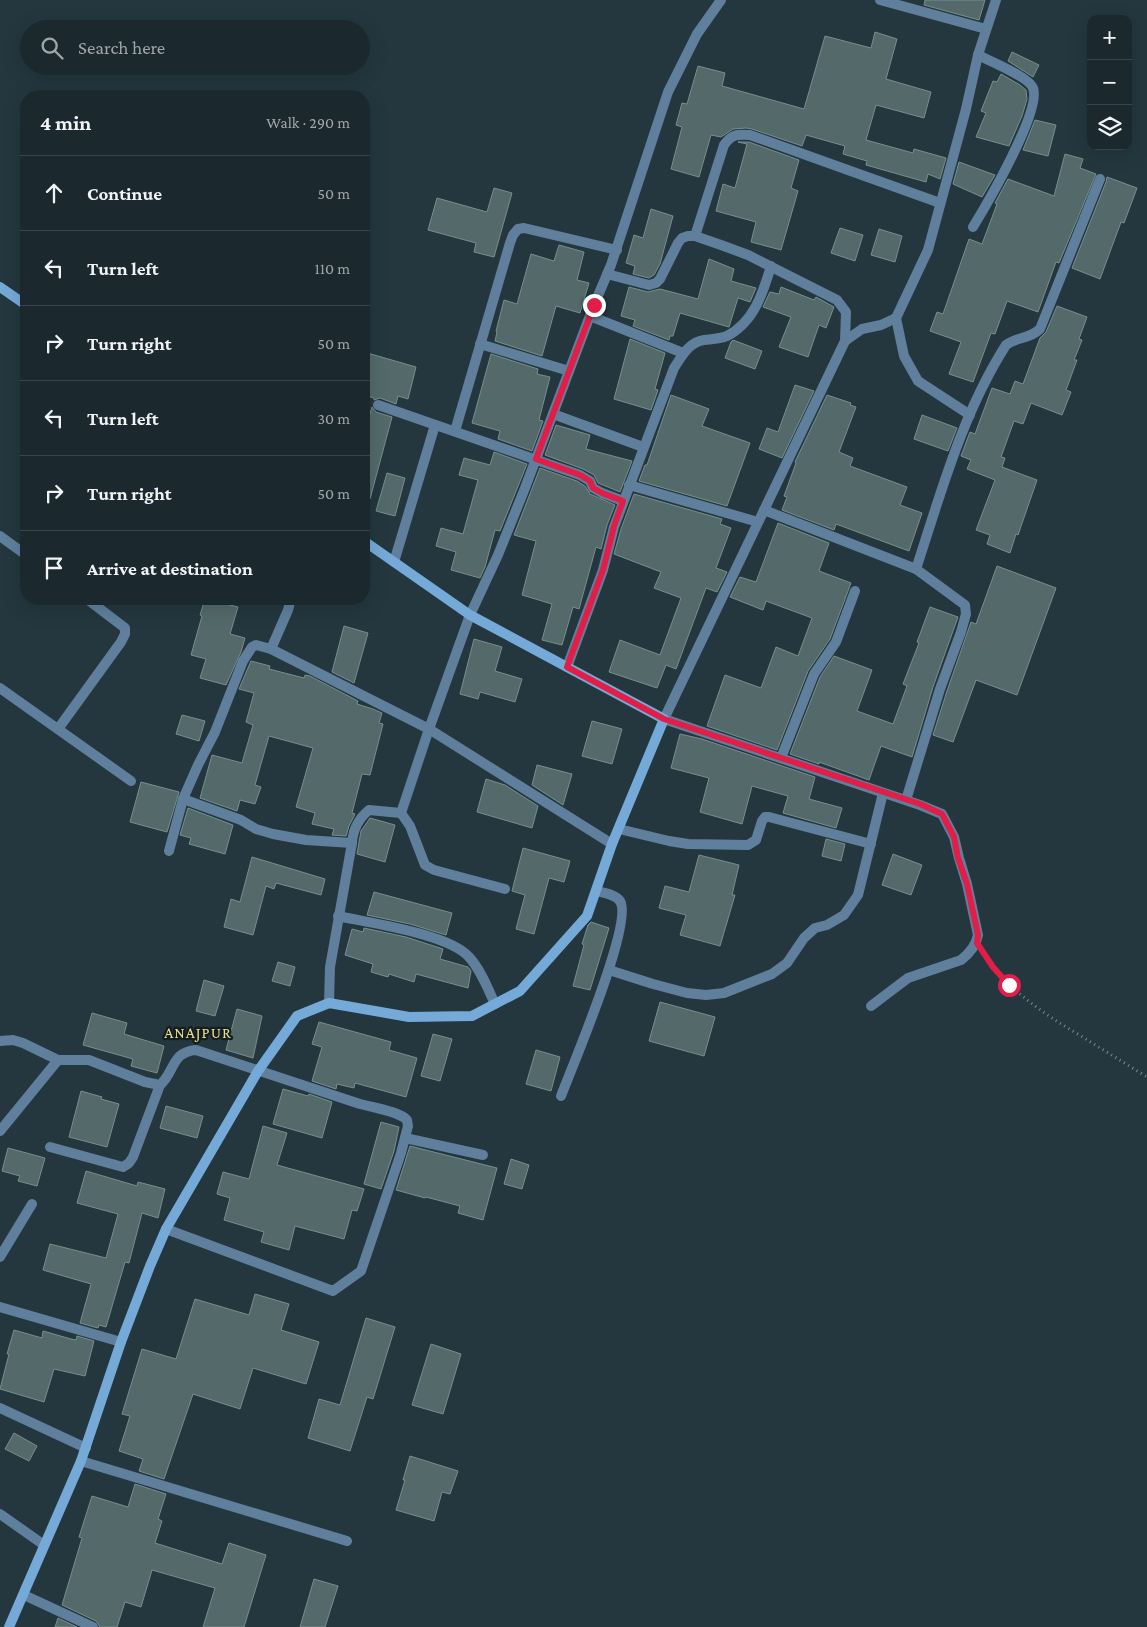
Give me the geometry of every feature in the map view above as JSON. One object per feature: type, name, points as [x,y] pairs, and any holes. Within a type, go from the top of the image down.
[{"type":"main road","points":[[0,287],[20,301]]},
{"type":"main road","points":[[9,1627],[81,1461],[121,1342],[166,1229],[258,1071],[297,1016],[328,1003],[409,1016],[472,1016],[520,992],[587,916],[612,844],[664,719],[470,615],[370,545]]},
{"type":"street","points":[[401,813],[470,615],[498,555],[617,250],[668,92],[697,34],[721,0]]},
{"type":"street","points":[[880,0],[986,29]]},
{"type":"street","points":[[970,415],[918,381],[904,356],[896,318],[928,250],[966,109],[978,55],[996,0]]},
{"type":"street","points":[[973,226],[992,197],[1030,116],[1035,97],[1033,86],[1019,75],[978,55]]},
{"type":"street","points":[[695,236],[724,144],[730,136],[736,134],[750,135],[940,203]]},
{"type":"street","points":[[916,569],[961,433],[980,390],[1006,345],[1012,341],[1032,336],[1040,330],[1100,179]]},
{"type":"street","points":[[455,431],[510,243],[518,228],[617,250]]},
{"type":"street","points":[[607,274],[649,285],[656,283],[660,279],[678,242],[682,238],[695,236],[736,250],[771,266],[837,300],[846,312],[846,341],[664,719],[920,804],[942,814],[954,837],[958,858],[967,884],[978,935],[977,943],[962,960],[908,978],[871,1006]]},
{"type":"street","points":[[567,667],[603,570],[614,526],[674,368],[683,353],[691,345],[702,340],[714,340],[727,336],[739,327],[759,301],[771,266]]},
{"type":"street","points":[[590,316],[683,353]]},
{"type":"street","points":[[846,341],[862,329],[880,325],[896,318]]},
{"type":"street","points":[[480,344],[569,371]]},
{"type":"street","points":[[378,405],[580,475],[590,481],[593,488],[623,501]]},
{"type":"street","points":[[553,414],[643,447]]},
{"type":"street","points":[[394,562],[435,425]]},
{"type":"street","points":[[629,485],[758,522]]},
{"type":"street","points":[[764,510],[916,569],[965,605],[966,614],[961,632],[940,689],[906,800]]},
{"type":"street","points":[[0,536],[20,551]]},
{"type":"street","points":[[781,758],[814,674],[836,642],[855,591]]},
{"type":"street","points":[[58,729],[125,634],[125,628],[95,605]]},
{"type":"street","points":[[271,649],[289,605]]},
{"type":"street","points":[[169,851],[183,799],[218,725],[243,661],[252,647],[256,645],[271,649],[429,729],[612,844]]},
{"type":"street","points":[[0,688],[131,781]]},
{"type":"street","points":[[609,970],[679,991],[706,995],[724,993],[772,974],[787,963],[804,938],[815,928],[827,926],[844,915],[858,895],[883,793]]},
{"type":"street","points":[[183,799],[241,820],[256,829],[273,834],[306,840],[352,843]]},
{"type":"street","points":[[328,1003],[330,967],[353,835],[361,817],[369,810],[401,813],[410,826],[425,865],[434,870],[505,889]]},
{"type":"street","points":[[619,829],[688,844],[748,845],[756,840],[762,822],[765,817],[769,817],[870,844]]},
{"type":"street","points":[[560,1096],[609,970],[623,911],[620,900],[596,891]]},
{"type":"street","points":[[338,916],[426,935],[455,946],[470,957],[484,980],[495,1004]]},
{"type":"street","points":[[0,1041],[13,1040],[23,1043],[58,1060],[89,1060],[145,1082],[160,1085]]},
{"type":"street","points":[[50,1146],[123,1167],[129,1163],[160,1085],[165,1081],[178,1057],[189,1050],[196,1050],[399,1114],[407,1120],[408,1126],[405,1138],[361,1271],[332,1291],[166,1229]]},
{"type":"street","points":[[0,1131],[58,1060]]},
{"type":"street","points":[[405,1138],[483,1155]]},
{"type":"street","points":[[0,1257],[32,1204]]},
{"type":"street","points":[[0,1308],[121,1342]]},
{"type":"street","points":[[0,1408],[86,1448]]},
{"type":"street","points":[[81,1461],[347,1541]]},
{"type":"street","points":[[0,1514],[44,1545]]},
{"type":"street","points":[[24,1595],[93,1627]]},
{"type":"path","points":[[977,943],[993,967],[1022,997],[1048,1016],[1147,1077]]},
{"type":"building","points":[[925,0],[985,0],[979,20],[924,5]]},
{"type":"building","points":[[875,32],[897,39],[886,79],[931,92],[924,118],[876,105],[866,140],[913,153],[914,149],[946,158],[940,179],[928,174],[926,182],[866,165],[867,161],[843,154],[845,146],[806,135],[802,146],[746,128],[733,129],[721,137],[711,135],[699,177],[671,169],[682,127],[676,125],[682,103],[687,104],[698,66],[725,73],[722,86],[804,109],[825,36],[871,48]]},
{"type":"building","points":[[1012,52],[1039,65],[1033,77],[1008,61]]},
{"type":"building","points":[[1001,74],[1026,90],[1027,99],[1009,146],[976,137],[986,113],[981,111],[993,81],[997,82]]},
{"type":"building","points":[[1035,120],[1056,125],[1048,156],[1023,150]]},
{"type":"building","points":[[738,142],[749,142],[799,160],[791,188],[798,191],[781,250],[751,242],[756,222],[716,211],[723,184],[735,188],[747,144]]},
{"type":"building","points":[[1065,154],[1083,159],[1080,168],[1096,174],[1059,263],[1056,262],[1038,312],[1007,301],[995,334],[991,333],[973,382],[949,374],[961,342],[930,331],[937,312],[943,314],[969,239],[982,244],[997,204],[995,203],[1008,179],[1054,196]]},
{"type":"building","points":[[959,162],[995,175],[982,197],[953,184]]},
{"type":"building","points":[[1107,177],[1137,188],[1124,223],[1121,222],[1100,279],[1072,268]]},
{"type":"building","points":[[494,188],[512,193],[494,257],[474,252],[476,243],[428,230],[437,198],[487,212]]},
{"type":"building","points":[[651,209],[673,216],[660,264],[654,275],[649,278],[633,274],[635,266],[626,263],[634,235],[643,238]]},
{"type":"building","points":[[840,228],[863,235],[855,261],[831,253]]},
{"type":"building","points":[[879,229],[902,236],[895,262],[871,255]]},
{"type":"building","points":[[559,245],[584,252],[577,280],[589,283],[580,313],[556,306],[542,356],[495,341],[504,300],[517,304],[531,254],[554,261]]},
{"type":"building","points":[[709,259],[734,269],[731,281],[756,288],[750,302],[738,298],[729,327],[680,313],[673,336],[670,336],[669,340],[633,326],[635,320],[621,316],[629,287],[648,292],[660,289],[698,299]]},
{"type":"building","points":[[781,287],[814,300],[816,297],[834,307],[826,328],[819,325],[808,357],[779,347],[791,317],[763,307],[770,292],[779,294]]},
{"type":"building","points":[[1057,306],[1087,317],[1079,339],[1082,340],[1074,360],[1077,360],[1066,390],[1071,392],[1062,415],[1031,403],[1023,424],[1014,421],[1001,457],[1005,458],[1002,467],[1037,480],[1010,553],[987,544],[990,535],[976,530],[995,480],[967,469],[971,460],[961,456],[970,432],[975,434],[992,388],[1010,394],[1015,381],[1023,384],[1040,338],[1046,332]]},
{"type":"building","points":[[630,339],[665,353],[655,389],[658,390],[651,410],[614,399]]},
{"type":"building","points":[[733,340],[762,351],[755,369],[725,358]]},
{"type":"building","points":[[370,354],[416,367],[408,399],[398,396],[396,404],[380,398],[374,400],[374,398],[370,397]]},
{"type":"building","points":[[491,354],[538,369],[537,374],[550,377],[539,420],[543,421],[532,451],[498,439],[500,431],[472,423]]},
{"type":"building","points":[[795,385],[814,391],[782,458],[759,449],[767,428],[778,432]]},
{"type":"building","points":[[671,395],[709,409],[702,426],[750,443],[727,506],[639,481],[645,465],[647,465]]},
{"type":"building","points":[[827,395],[851,403],[850,405],[856,407],[839,452],[853,458],[850,466],[907,487],[900,505],[922,513],[909,551],[836,524],[834,530],[782,510],[787,497],[784,496],[795,462]]},
{"type":"building","points":[[372,407],[376,412],[392,417],[370,499],[370,414]]},
{"type":"building","points":[[922,415],[957,428],[948,451],[914,439]]},
{"type":"building","points":[[556,425],[590,435],[586,449],[632,461],[620,492],[598,483],[594,475],[583,469],[545,455]]},
{"type":"building","points":[[494,452],[527,464],[500,531],[495,530],[480,578],[451,570],[456,552],[436,546],[441,528],[463,534],[478,480],[459,475],[464,458],[490,465]]},
{"type":"building","points":[[540,468],[577,481],[585,486],[590,494],[615,505],[607,525],[601,549],[596,547],[579,609],[573,607],[562,645],[542,640],[552,604],[522,595],[536,541],[514,535]]},
{"type":"building","points":[[387,473],[405,478],[395,516],[376,511]]},
{"type":"building","points":[[634,494],[722,519],[720,524],[731,528],[716,568],[727,572],[717,592],[706,588],[676,669],[666,665],[657,688],[609,672],[620,640],[660,655],[681,598],[654,588],[661,572],[614,554]]},
{"type":"building","points":[[778,523],[829,543],[819,571],[851,583],[830,639],[808,671],[777,750],[707,726],[725,675],[761,688],[776,647],[798,656],[812,618],[766,601],[763,610],[730,597],[740,577],[756,582]]},
{"type":"building","points":[[997,566],[1056,588],[1017,695],[976,680],[953,742],[933,735],[971,622],[976,624]]},
{"type":"building","points":[[203,605],[230,605],[238,607],[230,634],[245,638],[241,652],[226,685],[200,678],[206,659],[191,655],[202,616],[200,615]]},
{"type":"building","points":[[930,607],[958,617],[933,687],[912,757],[881,746],[869,780],[790,754],[820,677],[834,656],[872,670],[857,711],[893,724],[907,686],[903,684],[919,643],[917,642]]},
{"type":"building","points":[[344,626],[368,633],[354,683],[332,672]]},
{"type":"building","points":[[474,639],[502,647],[495,671],[522,679],[515,702],[480,692],[478,699],[460,694]]},
{"type":"building","points":[[251,661],[270,666],[269,669],[304,678],[305,675],[310,676],[358,701],[357,704],[382,713],[379,723],[383,724],[370,775],[362,774],[352,813],[355,814],[346,836],[332,835],[334,829],[312,824],[315,813],[296,807],[313,748],[269,736],[255,785],[261,787],[255,804],[240,800],[237,811],[200,798],[212,755],[242,763],[253,725],[246,722],[254,693],[239,689]]},
{"type":"building","points":[[182,715],[205,721],[199,741],[176,734]]},
{"type":"building","points":[[592,721],[622,729],[612,764],[582,756]]},
{"type":"building","points":[[680,734],[702,739],[815,777],[809,799],[842,808],[836,828],[783,813],[788,796],[752,786],[742,824],[700,812],[709,778],[671,768]]},
{"type":"building","points":[[537,765],[572,774],[563,805],[532,785]]},
{"type":"building","points":[[486,779],[505,785],[538,806],[532,828],[477,812]]},
{"type":"building","points":[[141,782],[179,792],[167,832],[130,822]]},
{"type":"building","points":[[188,808],[233,825],[225,854],[189,844],[191,838],[180,835]]},
{"type":"building","points":[[370,818],[395,825],[385,862],[357,854],[361,831]]},
{"type":"building","points":[[826,839],[845,844],[841,861],[822,856]]},
{"type":"building","points":[[523,848],[570,861],[564,882],[549,878],[534,934],[516,929],[525,895],[512,891]]},
{"type":"building","points":[[893,854],[922,865],[911,895],[882,885]]},
{"type":"building","points":[[699,855],[739,865],[732,895],[735,895],[720,946],[680,935],[686,915],[659,908],[665,886],[689,892]]},
{"type":"building","points":[[252,857],[325,879],[321,895],[276,883],[274,889],[266,886],[253,935],[224,927],[231,899],[240,902]]},
{"type":"building","points":[[374,892],[452,913],[446,935],[410,924],[367,915]]},
{"type":"building","points":[[591,922],[609,928],[590,990],[573,986],[584,945],[582,944],[588,925]]},
{"type":"building","points":[[364,928],[406,937],[443,949],[440,959],[468,967],[471,971],[468,988],[416,974],[414,982],[389,974],[388,977],[371,972],[373,964],[345,955],[352,929],[363,932]]},
{"type":"building","points":[[278,962],[295,967],[290,986],[272,981]]},
{"type":"building","points":[[204,980],[224,986],[215,1016],[196,1011]]},
{"type":"building","points":[[660,1002],[715,1017],[704,1056],[649,1041]]},
{"type":"building","points":[[237,1009],[262,1016],[253,1058],[226,1050]]},
{"type":"building","points":[[92,1013],[127,1023],[124,1034],[164,1046],[157,1073],[131,1066],[133,1059],[83,1045]]},
{"type":"building","points":[[319,1022],[391,1042],[389,1050],[417,1058],[406,1097],[355,1083],[354,1088],[337,1084],[336,1089],[312,1081],[322,1047],[312,1044]]},
{"type":"building","points":[[433,1034],[452,1039],[440,1081],[421,1076]]},
{"type":"building","points":[[536,1050],[560,1057],[551,1091],[526,1084]]},
{"type":"building","points":[[283,1089],[308,1096],[309,1094],[332,1102],[322,1138],[273,1124]]},
{"type":"building","points":[[81,1091],[119,1104],[107,1147],[69,1137]]},
{"type":"building","points":[[166,1106],[203,1116],[197,1138],[160,1128]]},
{"type":"building","points":[[381,1122],[399,1127],[394,1151],[381,1189],[364,1184]]},
{"type":"building","points":[[263,1126],[287,1133],[277,1165],[364,1189],[357,1211],[352,1210],[344,1239],[295,1226],[289,1250],[261,1242],[264,1232],[224,1220],[230,1198],[217,1194],[223,1172],[249,1179]]},
{"type":"building","points":[[410,1146],[497,1168],[483,1220],[458,1213],[460,1206],[396,1190]]},
{"type":"building","points":[[8,1148],[45,1158],[37,1186],[18,1181],[20,1176],[2,1171]]},
{"type":"building","points":[[511,1159],[529,1165],[522,1189],[504,1184]]},
{"type":"building","points":[[86,1171],[137,1186],[138,1182],[165,1189],[158,1218],[142,1213],[129,1263],[125,1262],[106,1327],[99,1325],[98,1328],[80,1323],[91,1284],[43,1270],[50,1244],[106,1258],[118,1214],[77,1203]]},
{"type":"building","points":[[255,1294],[289,1304],[281,1330],[319,1342],[306,1384],[253,1368],[240,1409],[193,1394],[164,1479],[139,1471],[143,1459],[119,1451],[130,1416],[122,1414],[142,1349],[176,1359],[195,1299],[249,1315]]},
{"type":"building","points":[[366,1318],[395,1327],[373,1399],[367,1397],[350,1451],[308,1438],[319,1399],[340,1405]]},
{"type":"building","points":[[14,1330],[42,1338],[43,1331],[76,1340],[77,1336],[94,1341],[85,1376],[54,1369],[44,1402],[0,1389]]},
{"type":"building","points":[[431,1344],[461,1354],[443,1414],[412,1405]]},
{"type":"building","points":[[14,1433],[37,1446],[29,1461],[5,1449]]},
{"type":"building","points":[[410,1456],[458,1471],[450,1494],[442,1492],[434,1521],[396,1510]]},
{"type":"building","points":[[135,1484],[166,1494],[158,1519],[162,1521],[155,1543],[222,1564],[229,1543],[266,1555],[244,1627],[203,1627],[215,1588],[152,1570],[141,1607],[125,1602],[117,1627],[100,1627],[96,1621],[62,1605],[82,1538],[79,1537],[92,1496],[128,1507]]},
{"type":"building","points":[[314,1579],[338,1586],[325,1627],[300,1627]]},
{"type":"building","points":[[58,1618],[77,1627],[55,1627]]},
{"type":"district","name":"ANAJPUR","points":[[198,1032]]},
{"type":"route","points":[[594,305],[536,459],[580,475],[590,481],[593,488],[623,501],[614,526],[603,570],[567,667],[664,719],[920,804],[942,814],[954,837],[958,858],[967,884],[978,935],[977,943],[993,967],[1009,985]]}]
